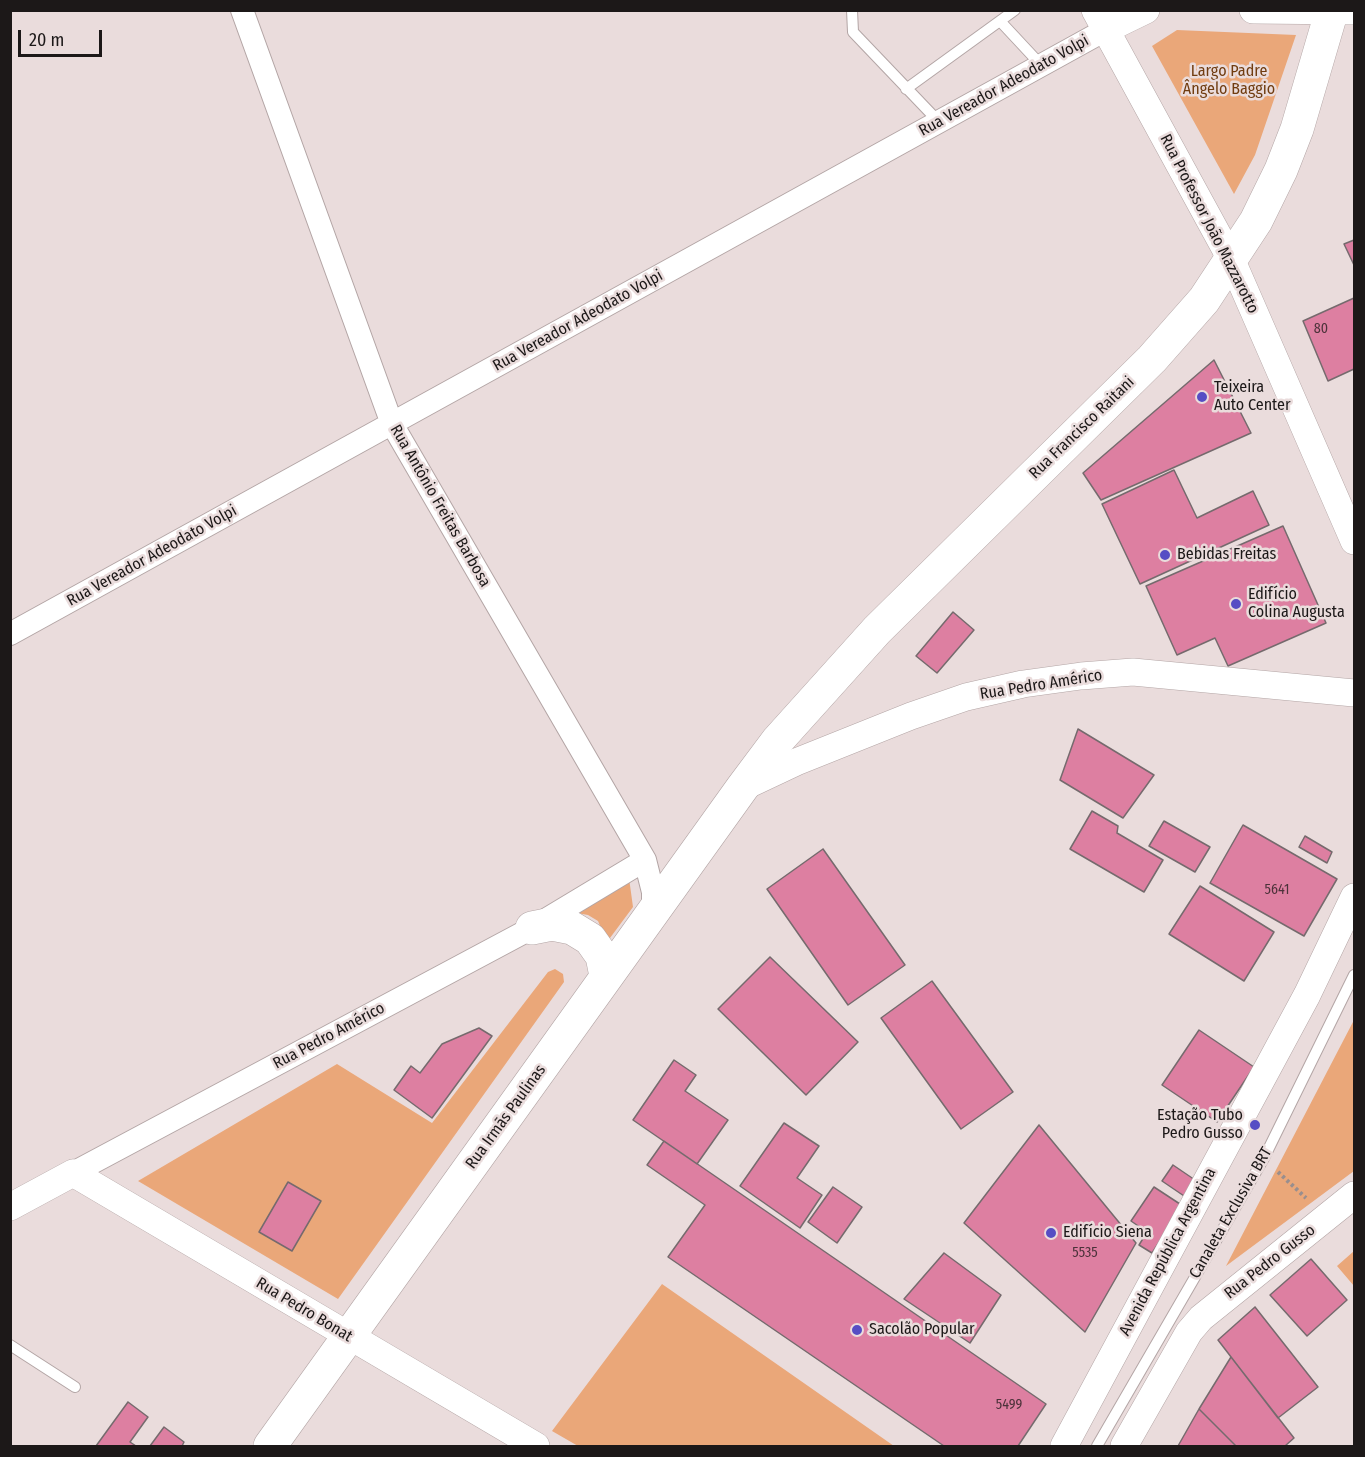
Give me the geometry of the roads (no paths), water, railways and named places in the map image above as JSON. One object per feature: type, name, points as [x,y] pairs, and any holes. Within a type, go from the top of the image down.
[{"type":"main road","name":"Rua Francisco Raitani","points":[[741,788],[826,685],[920,586],[1152,358],[1204,300],[1232,261],[1256,221],[1298,129],[1339,11]]},
{"type":"main road","name":"Rua Irmãs Paulinas","points":[[270,1446],[741,788]]},
{"type":"main road","points":[[532,928],[552,924],[572,928],[581,933],[590,939],[602,956],[606,976]]},
{"type":"street","name":"Rua Antônio Freitas Barbosa","points":[[242,10],[392,424],[645,860],[653,892],[653,912]]},
{"type":"street","name":"Rua Vereador Adeodato Volpi","points":[[10,634],[1042,66],[1101,20],[1146,10]]},
{"type":"street","points":[[1253,10],[1339,11]]},
{"type":"street","name":"Rua Professor João Mazzarotto","points":[[1101,20],[1232,261],[1354,542]]},
{"type":"street","name":"Rua Pedro Américo","points":[[741,788],[796,762],[911,716],[966,697],[1023,684],[1133,672],[1351,695]]},
{"type":"street","name":"Rua Pedro Américo","points":[[10,1207],[532,928],[645,860]]},
{"type":"street","name":"Avenida República Argentina","points":[[1064,1446],[1307,995],[1354,897]]},
{"type":"street","name":"Rua Pedro Bonat","points":[[73,1173],[536,1446]]},
{"type":"street","name":"Rua Pedro Gusso","points":[[1124,1446],[1189,1332],[1220,1301],[1354,1195]]},
{"type":"lane","points":[[852,10],[853,32],[939,122]]},
{"type":"lane","points":[[906,89],[1015,10]]},
{"type":"lane","points":[[1000,21],[1042,66]]},
{"type":"lane","name":"Canaleta Exclusiva BRT","points":[[1097,1446],[1264,1158],[1354,975]]},
{"type":"lane","points":[[10,1345],[75,1388]]},
{"type":"place","name":"Teixeira Auto Center","points":[[1202,397]]},
{"type":"place","name":"Bebidas Freitas","points":[[1165,555]]},
{"type":"place","name":"Edifício Colina Augusta","points":[[1236,604]]},
{"type":"place","name":"Estação Tubo Pedro Gusso","points":[[1255,1125]]},
{"type":"place","name":"Edifício Siena","points":[[1051,1233]]},
{"type":"place","name":"Sacolão Popular","points":[[857,1330]]},
{"type":"park label","name":"Largo Padre Ângelo Baggio","points":[[1229,81]]}]
